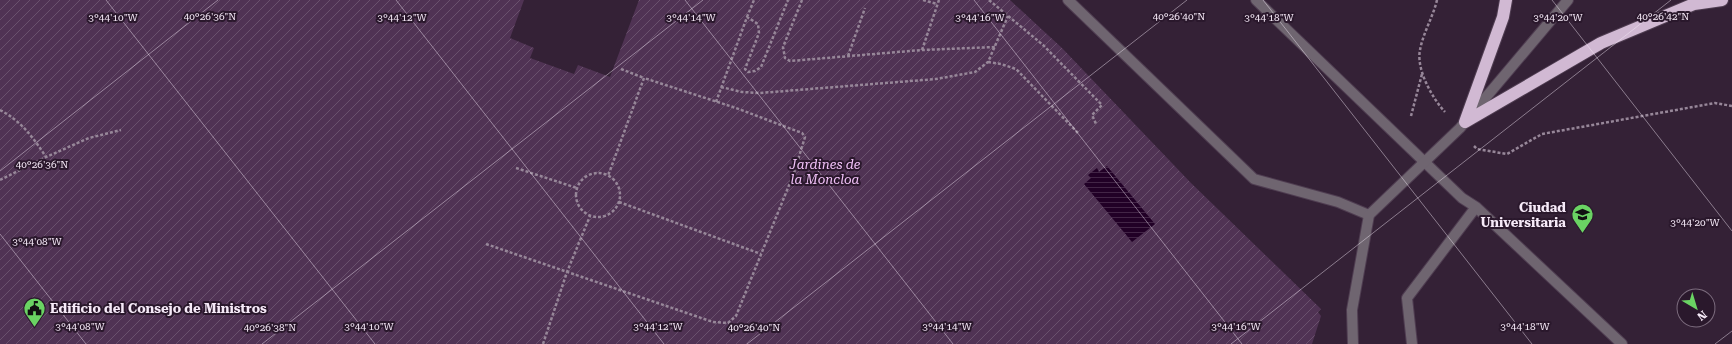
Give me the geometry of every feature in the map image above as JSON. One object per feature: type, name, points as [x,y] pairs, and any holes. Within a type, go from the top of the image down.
[{"type":"highway","points":[[1465,122],[1503,17],[1506,0]]},
{"type":"highway","points":[[1465,122],[1601,43],[1691,2],[1722,0]]},
{"type":"street","points":[[1068,0],[1254,179],[1338,202],[1369,215]]},
{"type":"street","points":[[1256,0],[1462,198],[1476,207],[1622,344]]},
{"type":"street","points":[[1353,344],[1352,310],[1369,215],[1425,163],[1465,122],[1568,0]]},
{"type":"street","points":[[1412,344],[1407,298],[1476,207]]},
{"type":"path","points":[[716,102],[754,0]]},
{"type":"path","points":[[747,18],[758,24],[759,33],[744,69],[748,72],[755,71],[761,67],[788,0]]},
{"type":"path","points":[[802,0],[783,47],[785,58],[790,61],[922,50],[995,47]]},
{"type":"path","points":[[923,0],[937,4]]},
{"type":"path","points":[[922,50],[938,0]]},
{"type":"path","points":[[989,0],[1043,45],[1102,105],[1092,115],[1096,124]]},
{"type":"path","points":[[848,56],[865,8]]},
{"type":"path","points":[[721,87],[742,92],[760,93],[936,79],[975,72],[988,62],[1008,16]]},
{"type":"path","points":[[988,62],[1001,64],[1016,70],[1079,134]]},
{"type":"path","points":[[486,244],[713,322],[728,323],[736,316],[794,173],[805,137],[802,133],[621,69]]},
{"type":"path","points":[[1411,116],[1422,74]]},
{"type":"path","points":[[608,176],[644,78]]},
{"type":"path","points":[[0,110],[21,124],[34,138],[46,156]]},
{"type":"path","points":[[0,180],[46,156],[89,138],[121,130]]},
{"type":"path","points":[[516,168],[577,188]]},
{"type":"path","points":[[594,174],[608,176],[618,187],[620,195],[619,202],[611,213],[598,218],[590,216],[580,209],[576,195],[577,188],[581,181],[594,174]]},
{"type":"path","points":[[619,202],[761,254]]},
{"type":"path","points":[[543,344],[568,272],[590,216]]},
{"type":"green space","name":"Jardines de la Moncloa","points":[[0,0],[524,0],[510,38],[534,48],[530,58],[574,74],[578,65],[610,77],[639,0],[1010,0],[1062,48],[1191,183],[1321,309],[1318,312],[1321,316],[1312,344],[0,344]]},
{"type":"shaded area","points":[[1107,166],[1155,224],[1132,242],[1084,184],[1091,178],[1088,175],[1097,168],[1099,172]]},
{"type":"place","name":"Ciudad Universitaria","points":[[1582,234]]},
{"type":"place","name":"Edificio del Consejo de Ministros","points":[[34,328]]}]
